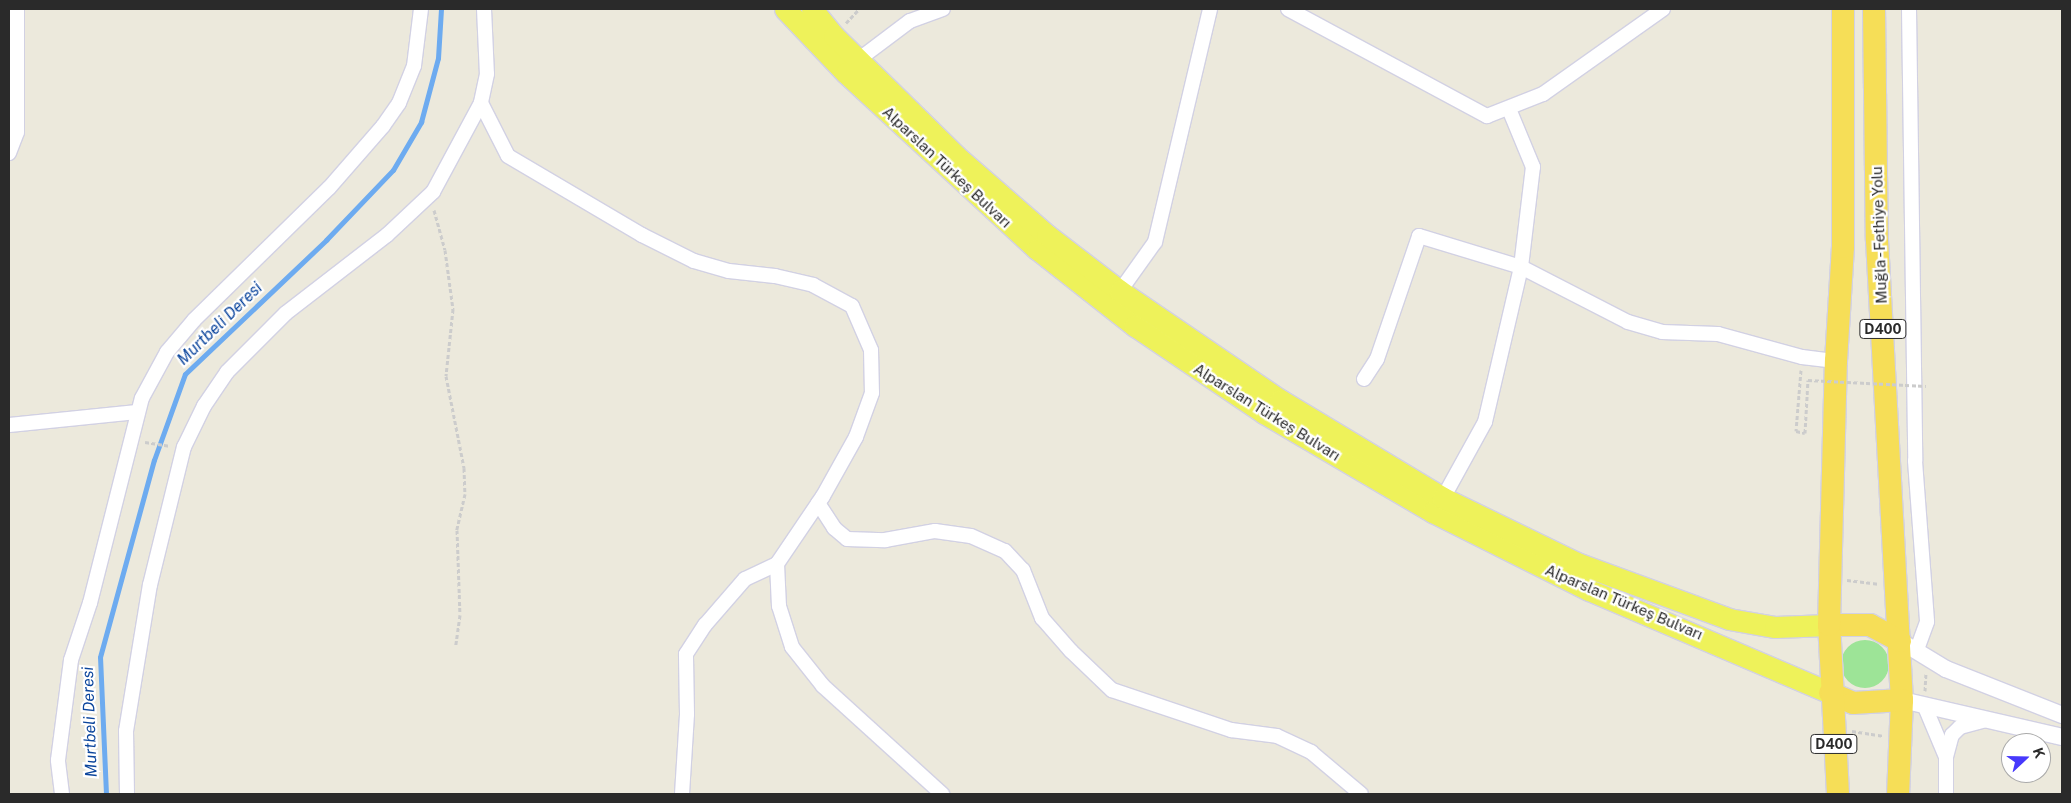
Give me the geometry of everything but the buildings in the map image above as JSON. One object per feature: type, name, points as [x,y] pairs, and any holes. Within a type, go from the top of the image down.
[{"type":"highway","name":"D400","points":[[1838,794],[1830,693],[1829,625],[1836,361],[1843,247],[1843,9]]},
{"type":"highway","name":"Muğla - Fethiye Yolu","points":[[1874,9],[1877,240],[1899,586],[1914,650]]},
{"type":"highway","points":[[1829,625],[1870,625],[1914,650]]},
{"type":"highway","name":"D400","points":[[1898,794],[1902,700],[1914,650]]},
{"type":"highway","points":[[1830,693],[1853,703],[1902,700]]},
{"type":"main road","name":"Alparslan Türkeş Bulvarı","points":[[786,9],[846,73],[1037,249],[1135,326],[1264,413],[1433,512],[1589,590],[1830,693]]},
{"type":"main road","name":"Alparslan Türkeş Bulvarı","points":[[812,9],[858,60],[956,156],[1047,235],[1120,292],[1280,400],[1443,498],[1577,563],[1729,619],[1776,627],[1829,625]]},
{"type":"street","points":[[9,153],[17,132],[12,50],[17,9]]},
{"type":"street","points":[[62,794],[58,760],[71,660],[90,603],[137,412],[167,352],[194,320],[329,188],[389,118],[399,103],[414,66],[421,9]]},
{"type":"street","points":[[127,794],[126,731],[150,585],[184,447],[204,406],[227,372],[286,314],[374,247],[433,192],[481,103],[487,74],[484,9]]},
{"type":"street","points":[[858,60],[910,20],[943,9]]},
{"type":"street","points":[[1120,292],[1155,242],[1210,9]]},
{"type":"street","points":[[1288,9],[1487,116],[1509,109],[1543,94],[1663,9]]},
{"type":"street","points":[[1909,9],[1915,461],[1927,622],[1914,650],[2047,711],[2062,714]]},
{"type":"street","points":[[481,103],[508,156],[642,235],[694,261],[729,271],[776,276],[813,285],[852,306],[871,350],[872,393],[856,437],[818,503],[777,564],[745,579],[705,625],[686,654],[687,714],[682,794]]},
{"type":"street","points":[[1443,498],[1485,422],[1521,267],[1533,167],[1509,109]]},
{"type":"street","points":[[1364,379],[1377,359],[1419,236],[1521,267],[1628,322],[1662,332],[1718,334],[1802,357],[1836,361]]},
{"type":"street","points":[[9,424],[137,412]]},
{"type":"street","points":[[818,503],[834,528],[848,539],[885,540],[935,531],[970,536],[1005,552],[1022,570],[1042,618],[1071,652],[1112,690],[1231,730],[1277,736],[1310,752],[1361,794]]},
{"type":"street","points":[[777,564],[779,606],[792,647],[823,686],[942,794]]},
{"type":"street","points":[[1902,700],[1925,707],[2062,737]]},
{"type":"street","points":[[1925,707],[1946,757]]},
{"type":"street","points":[[1946,794],[1946,757],[1952,735],[1960,727],[1987,720]]},
{"type":"path","points":[[433,192],[433,209],[445,250],[453,309],[446,376],[464,468],[465,494],[457,530],[460,615],[456,645]]},
{"type":"path","points":[[1802,357],[1796,431],[1805,433],[1808,380],[1926,386]]},
{"type":"path","points":[[145,442],[175,446]]},
{"type":"path","points":[[1831,579],[1899,586]]},
{"type":"path","points":[[1914,650],[1925,707]]},
{"type":"path","points":[[1833,728],[1900,738]]},
{"type":"green space","points":[[1860,640],[1870,640],[1879,644],[1885,650],[1888,655],[1888,673],[1879,684],[1870,688],[1860,688],[1851,684],[1845,678],[1841,669],[1841,659],[1845,650],[1851,644]]},
{"type":"waterway","name":"Murtbeli Deresi","points":[[106,794],[100,657],[154,460],[185,374],[326,240],[393,170],[421,122],[438,58],[441,9]]}]
